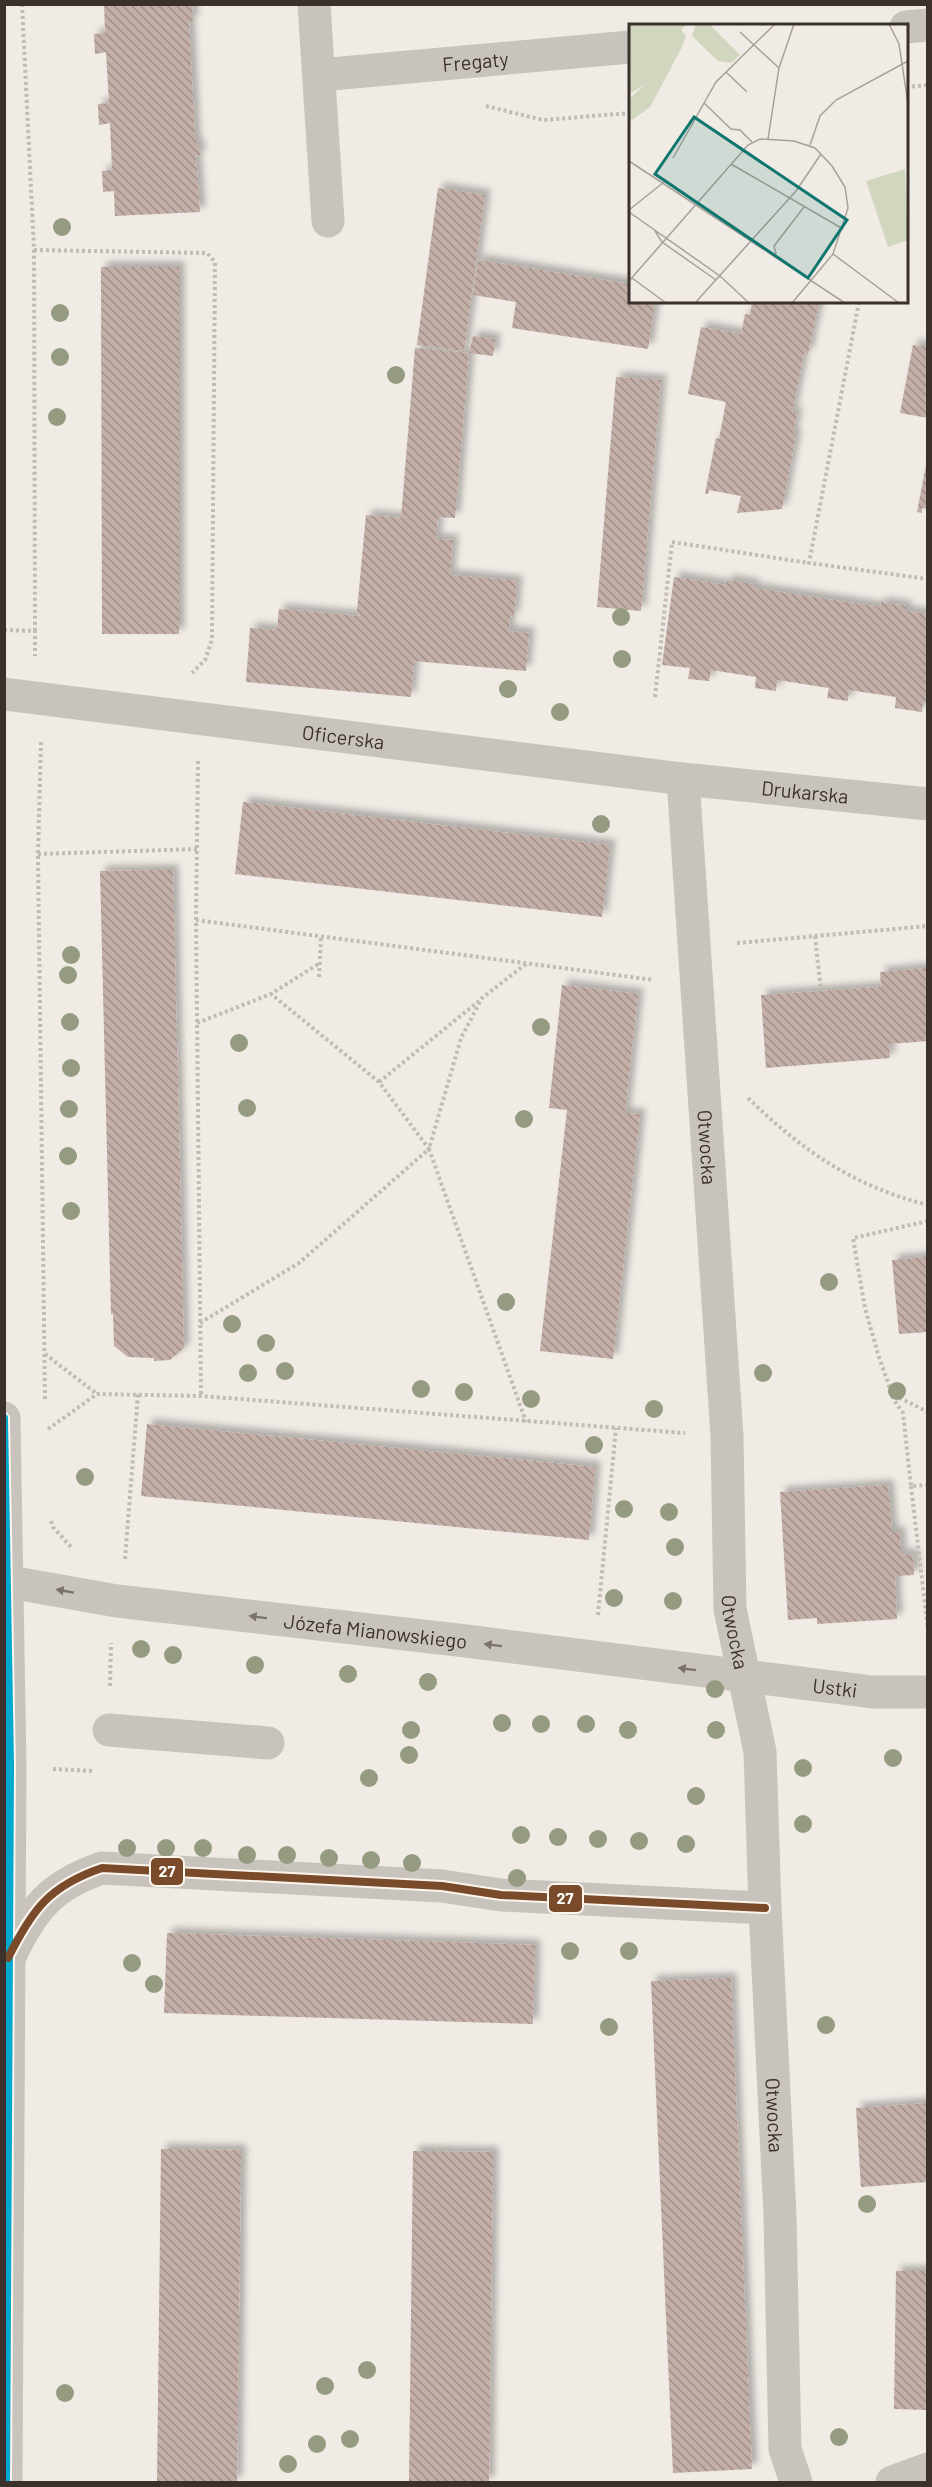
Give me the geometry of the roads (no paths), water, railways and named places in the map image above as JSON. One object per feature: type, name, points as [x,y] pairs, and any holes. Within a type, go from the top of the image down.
[{"type":"street","points":[[314,4],[328,221]]},
{"type":"street","points":[[908,27],[927,26]]},
{"type":"street","name":"Fregaty","points":[[320,75],[629,47]]},
{"type":"street","name":"Oficerska","points":[[4,694],[683,779]]},
{"type":"street","name":"Drukarska","points":[[683,779],[927,804]]},
{"type":"street","name":"Otwocka","points":[[683,779],[727,1436],[730,1609],[760,1752],[780,2216],[785,2449],[796,2482]]},
{"type":"street","points":[[4,1418],[10,1766],[6,2482]]},
{"type":"street","name":"Józefa Mianowskiego","points":[[6,1581],[117,1601],[745,1676]]},
{"type":"street","name":"Ustki","points":[[745,1676],[873,1692],[927,1692]]},
{"type":"street","points":[[109,1730],[268,1743]]},
{"type":"street","points":[[8,1958],[26,1923],[52,1894],[70,1881],[102,1868],[442,1886],[501,1895],[765,1908]]},
{"type":"street","points":[[892,2482],[927,2469]]}]
